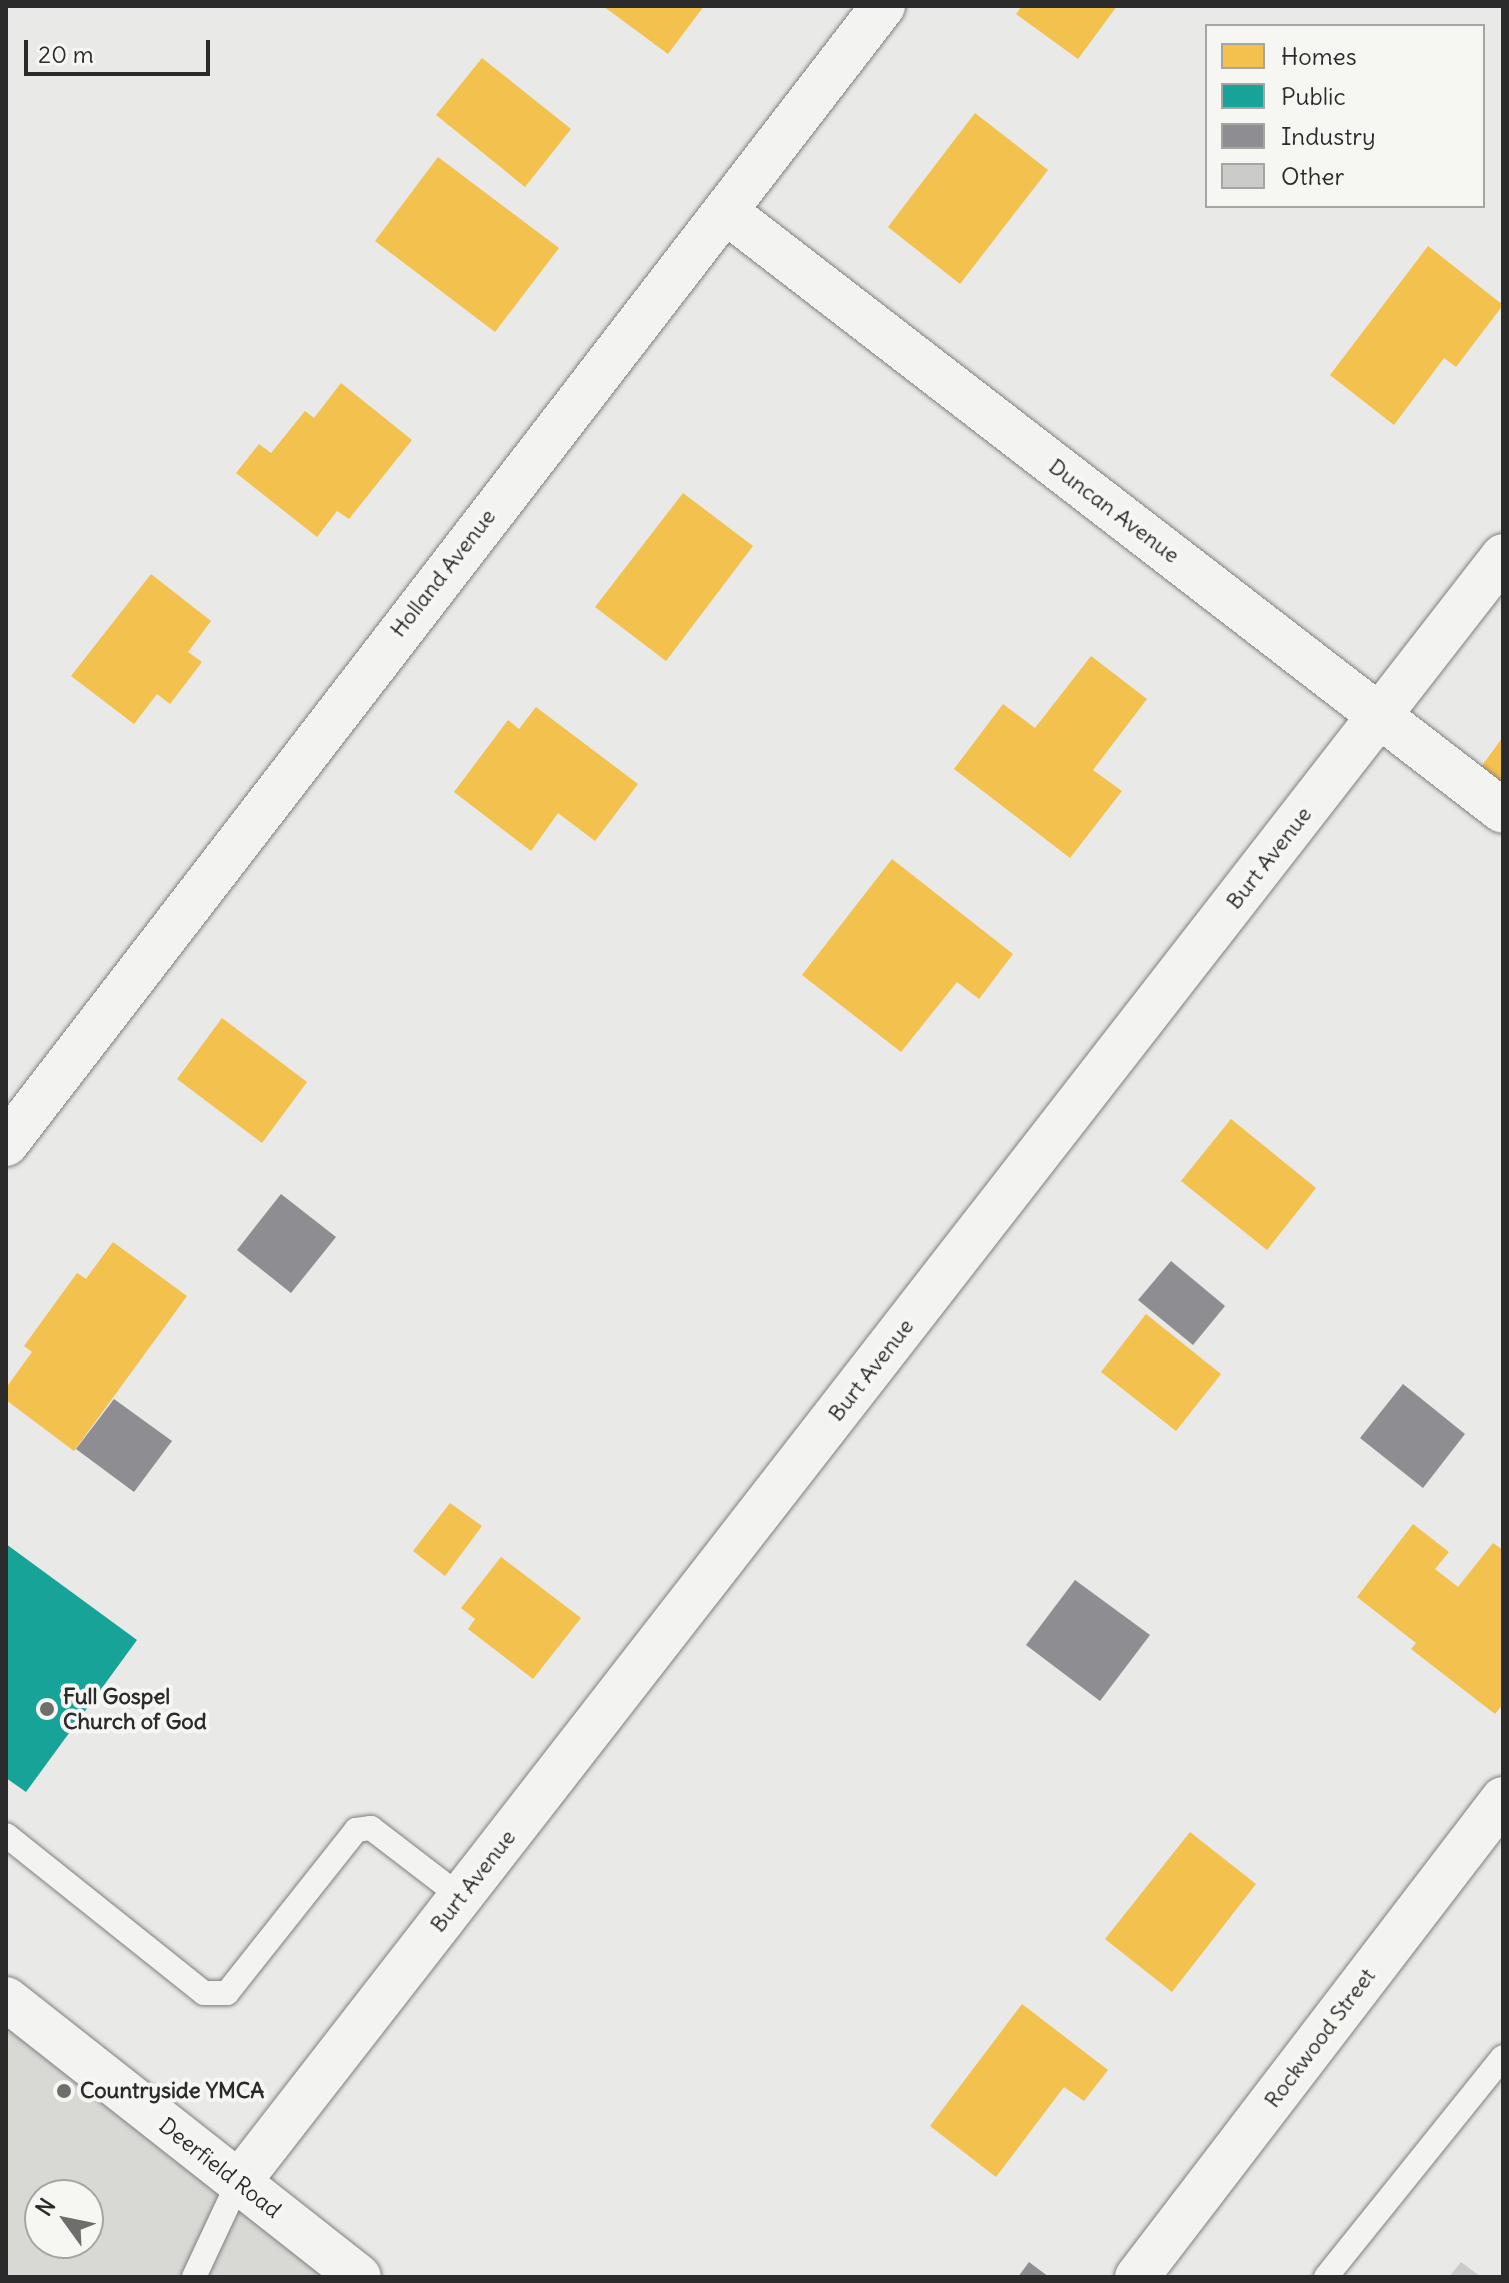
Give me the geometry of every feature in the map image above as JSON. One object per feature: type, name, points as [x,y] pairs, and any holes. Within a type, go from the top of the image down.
[{"type":"street","name":"Holland Avenue","points":[[6,1144],[883,6]]},
{"type":"street","name":"Duncan Avenue","points":[[725,211],[1381,713],[1503,811]]},
{"type":"street","name":"Burt Avenue","points":[[238,2183],[1503,556]]},
{"type":"street","name":"Rockwood Street","points":[[1137,2277],[1503,1799]]},
{"type":"street","name":"Deerfield Road","points":[[6,1999],[359,2277]]},
{"type":"lane","points":[[6,1835],[204,1993],[227,1993],[356,1830],[371,1828],[461,1897]]},
{"type":"lane","points":[[1326,2277],[1503,2057]]},
{"type":"lane","points":[[194,2277],[238,2183]]},
{"type":"shaded area","name":"Countryside YMCA","points":[[6,1999],[359,2277],[6,2277]]},
{"type":"building: Homes","points":[[603,6],[704,6],[668,54]]},
{"type":"building: Homes","points":[[1022,6],[1117,6],[1078,59],[1016,14]]},
{"type":"building: Homes","points":[[482,58],[571,129],[525,187],[436,115]]},
{"type":"building: Homes","points":[[975,113],[1048,170],[960,284],[888,227]]},
{"type":"building: Homes","points":[[438,157],[559,248],[495,332],[375,241]]},
{"type":"building: Homes","points":[[1428,246],[1503,305],[1456,367],[1444,358],[1394,425],[1330,375]]},
{"type":"building: Homes","points":[[341,383],[412,440],[349,519],[337,511],[317,537],[236,473],[259,444],[271,453],[305,411],[314,418]]},
{"type":"building: Homes","points":[[683,493],[753,546],[666,661],[595,607]]},
{"type":"building: Homes","points":[[151,574],[211,621],[188,652],[202,662],[170,704],[157,694],[134,724],[71,676]]},
{"type":"building: Homes","points":[[1091,656],[1147,699],[1093,770],[1122,791],[1070,858],[954,769],[1003,704],[1035,728]]},
{"type":"building: Homes","points":[[536,707],[638,784],[595,841],[558,813],[531,851],[454,792],[508,720],[519,729]]},
{"type":"building: Homes","points":[[1503,737],[1503,784],[1481,767]]},
{"type":"building: Homes","points":[[892,859],[1013,954],[979,999],[957,982],[901,1052],[802,975]]},
{"type":"building: Homes","points":[[222,1018],[307,1082],[262,1143],[177,1079]]},
{"type":"building: Homes","points":[[1231,1119],[1316,1188],[1267,1250],[1181,1181]]},
{"type":"building: Homes","points":[[113,1242],[187,1296],[74,1451],[6,1400],[6,1388],[32,1352],[24,1346],[77,1273],[86,1279]]},
{"type":"building: Homes","points":[[1146,1314],[1221,1374],[1176,1431],[1101,1372]]},
{"type":"building: Homes","points":[[450,1503],[482,1526],[445,1576],[413,1551]]},
{"type":"building: Homes","points":[[1413,1524],[1449,1552],[1435,1569],[1458,1587],[1493,1543],[1503,1550],[1503,1704],[1495,1714],[1411,1649],[1416,1643],[1357,1597]]},
{"type":"building: Homes","points":[[501,1557],[581,1618],[533,1679],[468,1629],[475,1619],[461,1608]]},
{"type":"building: Homes","points":[[1190,1832],[1256,1884],[1172,1992],[1105,1939]]},
{"type":"building: Homes","points":[[1022,2004],[1108,2070],[1084,2101],[1064,2087],[996,2177],[930,2126]]},
{"type":"building: Public","name":"Full Gospel Church of God","points":[[6,1544],[137,1640],[26,1792],[6,1778]]},
{"type":"building: Industry","points":[[281,1194],[336,1237],[291,1293],[237,1250]]},
{"type":"building: Industry","points":[[1171,1261],[1225,1306],[1193,1345],[1138,1300]]},
{"type":"building: Industry","points":[[1403,1384],[1465,1434],[1423,1488],[1360,1438]]},
{"type":"building: Industry","points":[[114,1399],[172,1441],[134,1492],[76,1449]]},
{"type":"building: Industry","points":[[1075,1580],[1150,1635],[1100,1701],[1026,1645]]},
{"type":"building: Industry","points":[[1029,2262],[1049,2277],[1018,2277]]},
{"type":"building: Other","points":[[1461,2262],[1481,2277],[1449,2277]]},
{"type":"place","name":"Full Gospel Church of God","points":[[47,1709]]},
{"type":"place","name":"Countryside YMCA","points":[[64,2091]]}]
